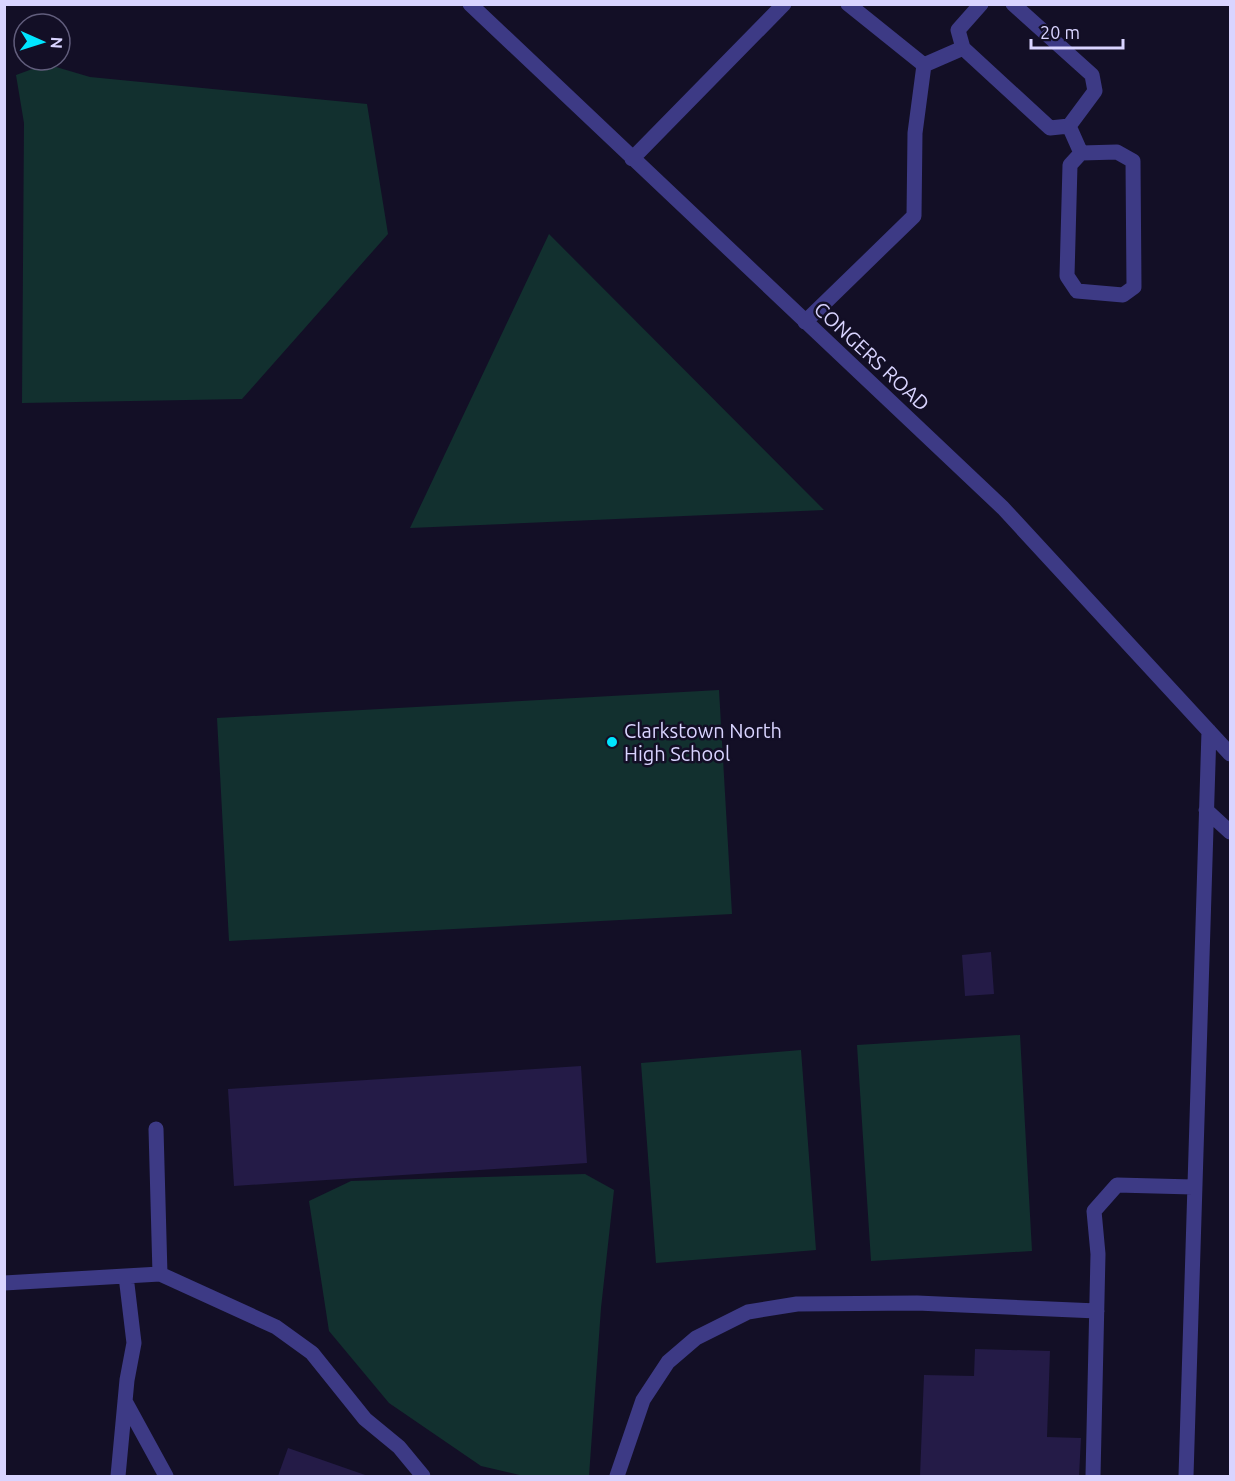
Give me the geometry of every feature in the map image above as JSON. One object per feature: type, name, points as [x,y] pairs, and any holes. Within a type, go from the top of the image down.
[{"type":"street","name":"CONGERS ROAD","points":[[470,4],[1003,508],[1230,754]]},
{"type":"street","points":[[632,159],[784,4]]},
{"type":"street","points":[[848,4],[924,64]]},
{"type":"street","points":[[981,4],[958,30],[963,48],[1050,128],[1069,126],[1095,91],[1092,75],[1013,4]]},
{"type":"street","points":[[924,64],[963,48]]},
{"type":"street","points":[[805,322],[914,216],[915,133],[924,64]]},
{"type":"street","points":[[1069,126],[1081,153]]},
{"type":"street","points":[[1117,152],[1133,161],[1134,286],[1123,295],[1077,291],[1067,276],[1070,165],[1081,153],[1117,152]]},
{"type":"street","points":[[1186,1476],[1193,1187],[1209,731]]},
{"type":"street","points":[[1206,810],[1230,832]]},
{"type":"street","points":[[156,1129],[160,1274]]},
{"type":"street","points":[[1093,1476],[1098,1254],[1094,1210],[1117,1185],[1193,1187]]},
{"type":"street","points":[[4,1283],[160,1274],[276,1327],[312,1353],[365,1419],[399,1447],[423,1476]]},
{"type":"street","points":[[118,1476],[125,1401],[134,1343],[126,1276]]},
{"type":"street","points":[[617,1476],[643,1400],[668,1362],[696,1338],[748,1312],[797,1304],[916,1303],[1097,1311]]},
{"type":"street","points":[[125,1401],[166,1476]]},
{"type":"green space","points":[[24,72],[72,72],[90,77],[367,104],[388,234],[242,399],[22,403],[24,123],[16,75]]},
{"type":"green space","points":[[549,234],[824,510],[410,528]]},
{"type":"green space","points":[[719,690],[732,914],[229,941],[217,718]]},
{"type":"green space","points":[[1020,1035],[1032,1251],[871,1261],[857,1045]]},
{"type":"green space","points":[[801,1050],[816,1250],[656,1263],[641,1063]]},
{"type":"green space","points":[[585,1174],[614,1190],[601,1308],[589,1476],[524,1476],[481,1466],[389,1403],[329,1331],[309,1201],[351,1181]]},
{"type":"building","points":[[991,952],[994,994],[965,996],[962,955]]},
{"type":"building","points":[[581,1066],[587,1163],[234,1186],[228,1089]]},
{"type":"building","points":[[975,1349],[1050,1351],[1047,1437],[1081,1438],[1079,1476],[920,1476],[924,1375],[974,1376]]},
{"type":"building","points":[[288,1448],[368,1476],[278,1476]]},
{"type":"place","name":"Clarkstown North High School","points":[[612,742]]}]
